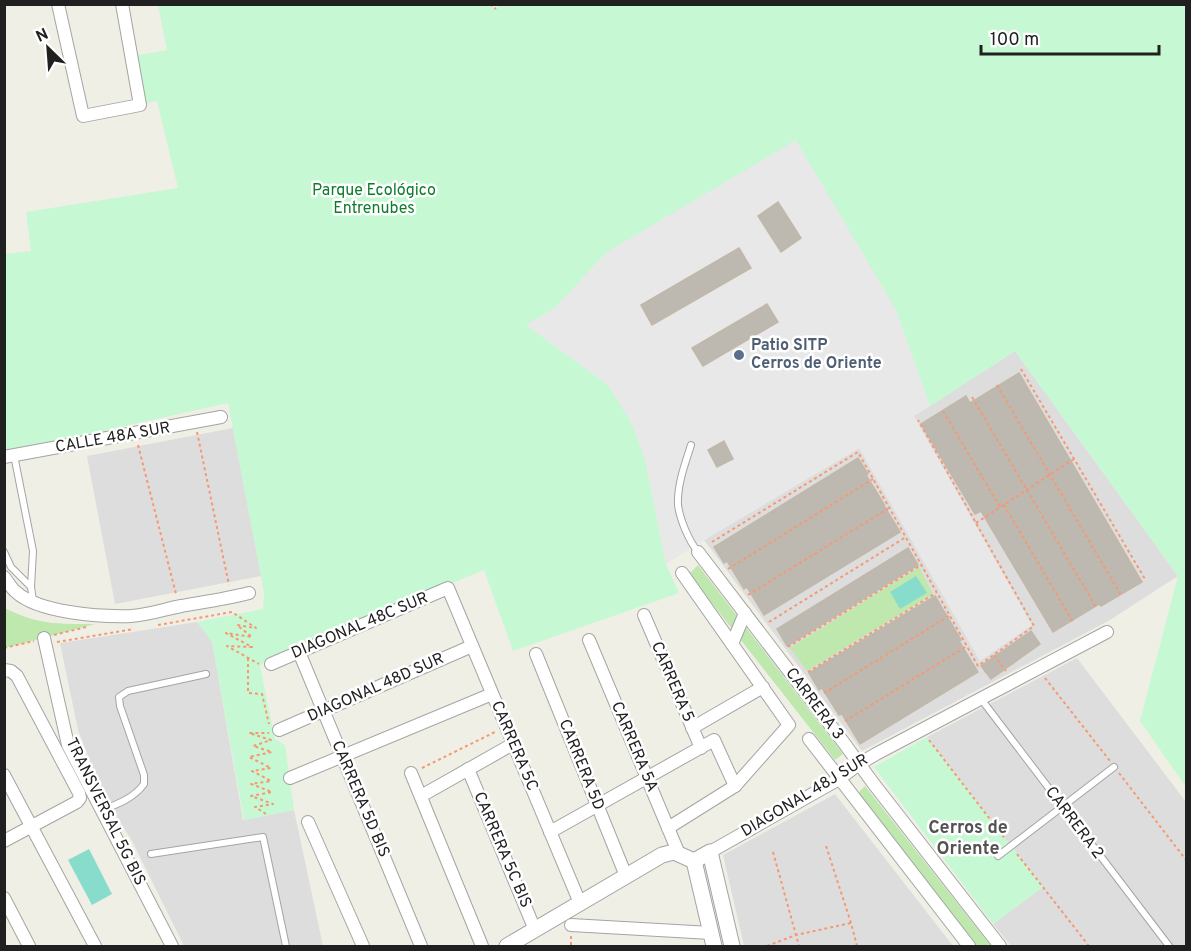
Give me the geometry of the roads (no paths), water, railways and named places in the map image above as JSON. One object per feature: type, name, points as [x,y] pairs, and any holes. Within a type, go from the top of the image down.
[{"type":"street","points":[[58,4],[83,116],[140,105],[122,4]]},
{"type":"street","name":"CALLE 48A SUR","points":[[9,456],[221,417]]},
{"type":"street","name":"CARRERA 3","points":[[696,550],[1000,946]]},
{"type":"street","name":"CARRERA 3","points":[[682,573],[789,725],[735,786]]},
{"type":"street","points":[[4,577],[16,592],[33,602],[78,613],[133,616],[249,593]]},
{"type":"street","name":"CARRERA 5C","points":[[448,588],[580,903]]},
{"type":"street","name":"DIAGONAL 48C SUR","points":[[271,664],[448,588]]},
{"type":"street","points":[[732,644],[745,613]]},
{"type":"street","name":"CARRERA 5","points":[[644,615],[701,748]]},
{"type":"street","name":"DIAGONAL 48J SUR","points":[[694,861],[839,779],[859,764],[1107,632]]},
{"type":"street","name":"CARRERA 5A","points":[[589,640],[679,854]]},
{"type":"street","name":"TRANSVERSAL 5G BIS","points":[[45,641],[69,745],[92,794],[172,946]]},
{"type":"street","name":"DIAGONAL 48D SUR","points":[[279,730],[472,646]]},
{"type":"street","name":"CARRERA 5D BIS","points":[[299,652],[422,946]]},
{"type":"street","name":"CARRERA 5D","points":[[536,654],[626,876]]},
{"type":"street","name":"TRANSVERSAL 5G BIS","points":[[4,670],[11,671],[18,676],[80,798],[77,802],[32,827]]},
{"type":"street","points":[[692,728],[763,687]]},
{"type":"street","points":[[290,778],[492,694]]},
{"type":"street","name":"CARRERA 3","points":[[809,739],[969,946]]},
{"type":"street","points":[[550,832],[714,740],[735,786],[668,828]]},
{"type":"street","points":[[421,796],[513,744]]},
{"type":"street","name":"CARRERA 5C BIS","points":[[468,769],[535,930]]},
{"type":"street","points":[[411,773],[482,946]]},
{"type":"street","points":[[4,775],[95,946]]},
{"type":"street","points":[[308,822],[363,946]]},
{"type":"street","points":[[4,841],[32,827]]},
{"type":"street","points":[[710,852],[732,946]]},
{"type":"street","points":[[507,946],[669,853],[679,854],[694,861],[712,940],[571,925]]},
{"type":"street","points":[[4,898],[29,946]]},
{"type":"lane","points":[[691,446],[681,479],[678,505],[685,529],[696,550]]},
{"type":"lane","points":[[9,456],[33,551],[31,587],[33,602]]},
{"type":"lane","points":[[4,552],[10,567],[31,587]]},
{"type":"lane","points":[[102,810],[132,796],[144,784],[144,775],[119,697],[128,691],[206,674]]},
{"type":"lane","name":"CARRERA 2","points":[[980,699],[1168,946]]},
{"type":"lane","points":[[998,856],[1114,767]]},
{"type":"lane","points":[[151,854],[263,837],[286,946]]},
{"type":"place","name":"Patio SITP Cerros de Oriente","points":[[739,355]]},
{"type":"district","name":"Cerros de Oriente","points":[[968,838]]},
{"type":"park label","name":"Parque Ecológico Entrenubes","points":[[374,200]]}]
